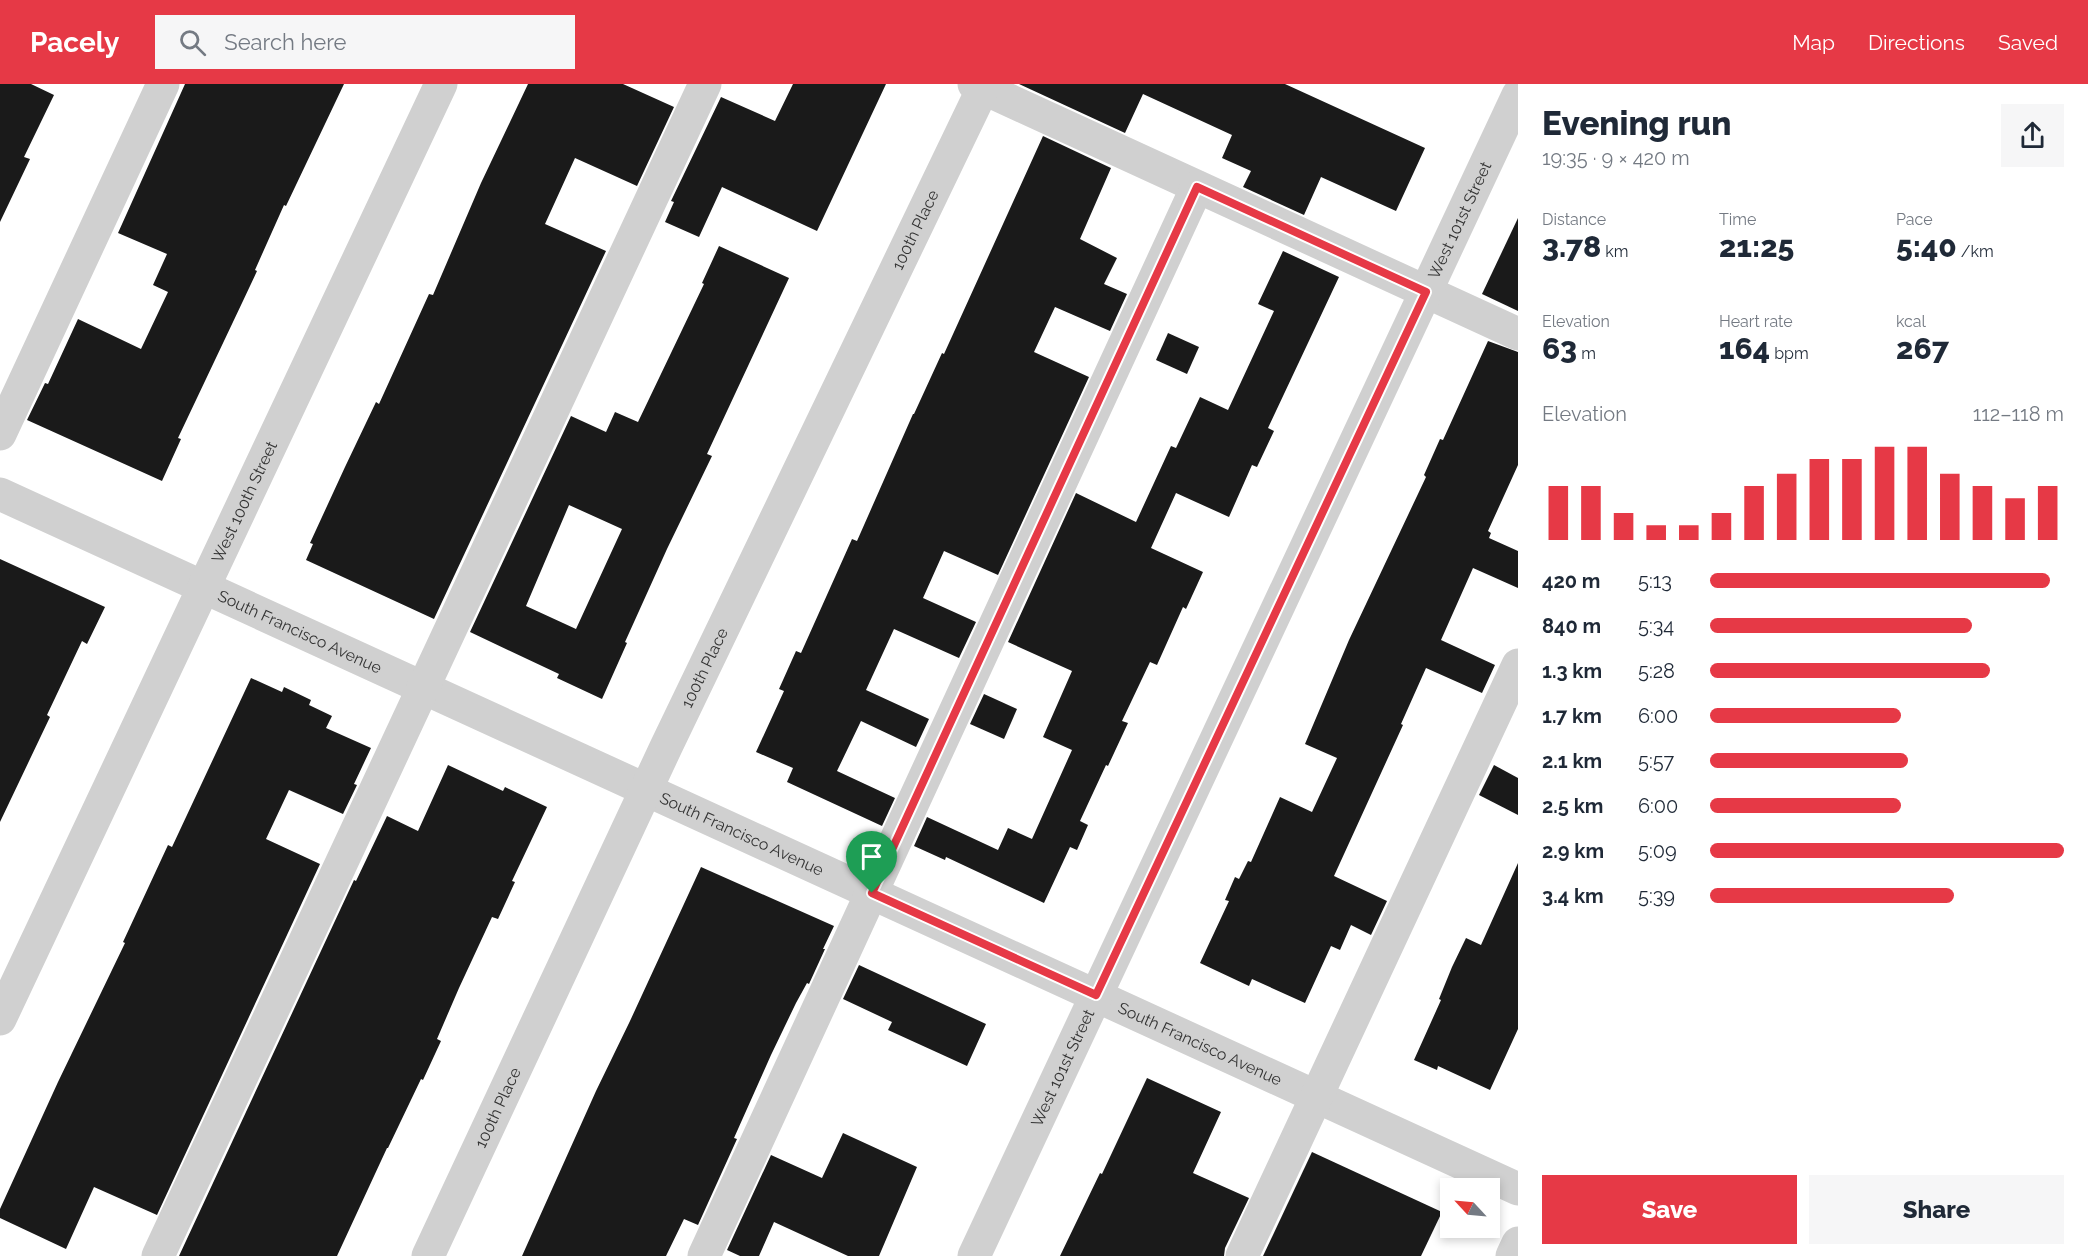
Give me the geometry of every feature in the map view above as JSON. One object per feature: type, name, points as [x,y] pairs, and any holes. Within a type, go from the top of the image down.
[{"type":"street","points":[[0,434],[163,84]]},
{"type":"street","name":"West 100th Street","points":[[0,1018],[441,84]]},
{"type":"street","points":[[158,1256],[705,84]]},
{"type":"street","points":[[1511,84],[1518,87]]},
{"type":"street","points":[[980,85],[1518,334]]},
{"type":"street","name":"100th Place","points":[[428,1256],[646,789],[980,85]]},
{"type":"street","name":"West 101st Street","points":[[974,1256],[1518,95]]},
{"type":"street","points":[[704,1256],[1197,187]]},
{"type":"street","name":"South Francisco Avenue","points":[[0,494],[1518,1189]]},
{"type":"street","points":[[1242,1256],[1518,665]]},
{"type":"street","points":[[1512,1256],[1518,1243]]},
{"type":"building","points":[[0,84],[31,84],[54,95],[24,157],[30,159],[0,222]]},
{"type":"building","points":[[185,84],[344,84],[286,206],[284,205],[255,270],[257,271],[178,438],[181,439],[162,481],[27,420],[45,383],[48,384],[78,319],[141,349],[168,292],[153,285],[167,254],[118,233]]},
{"type":"building","points":[[528,84],[623,84],[674,107],[637,186],[575,158],[545,224],[606,251],[434,619],[306,560],[313,544],[310,543],[345,467],[376,402],[379,404],[429,294],[433,295],[481,183]]},
{"type":"building","points":[[793,84],[886,84],[817,231],[722,187],[699,237],[665,222],[674,202],[671,201],[721,97],[775,121]]},
{"type":"building","points":[[1019,84],[1285,84],[1425,148],[1396,211],[1321,177],[1304,215],[1243,187],[1251,171],[1222,158],[1232,135],[1143,94],[1125,133]]},
{"type":"building","points":[[1043,136],[1111,168],[1080,239],[1117,258],[1104,284],[1127,294],[1110,331],[1055,307],[1034,352],[1089,377],[998,575],[944,551],[923,598],[976,622],[959,658],[894,629],[866,690],[929,719],[916,747],[861,721],[837,771],[895,798],[882,826],[787,782],[793,768],[756,752],[784,691],[779,689],[796,651],[801,653],[852,539],[857,541],[913,414],[942,353],[944,354]]},
{"type":"building","points":[[1518,218],[1518,311],[1482,294]]},
{"type":"building","points":[[719,246],[789,278],[707,454],[712,456],[667,549],[602,699],[557,678],[559,674],[470,632],[571,416],[606,432],[615,412],[638,422],[704,284],[702,283]],"holes":[[[569,505],[622,529],[576,629],[526,606]]]},
{"type":"building","points":[[1283,251],[1339,277],[1268,428],[1274,431],[1257,467],[1252,465],[1229,517],[1176,493],[1151,548],[1203,572],[1186,609],[1183,607],[1157,665],[1150,662],[1122,721],[1128,723],[1080,821],[1088,825],[1077,850],[1070,847],[1044,903],[946,857],[945,860],[914,846],[927,817],[998,850],[1008,828],[1032,839],[1072,750],[1043,737],[1072,671],[1008,642],[1076,493],[1136,522],[1171,446],[1176,448],[1200,397],[1228,410],[1274,311],[1258,304]]},
{"type":"building","points":[[1168,333],[1199,347],[1187,374],[1156,360]]},
{"type":"building","points":[[1488,341],[1518,352],[1518,465],[1488,531],[1491,533],[1489,538],[1518,551],[1518,588],[1473,568],[1441,640],[1495,665],[1482,693],[1426,668],[1401,724],[1403,725],[1334,876],[1387,901],[1371,935],[1351,925],[1340,950],[1331,946],[1305,1003],[1252,979],[1249,986],[1200,963],[1229,901],[1225,900],[1235,877],[1239,879],[1248,861],[1251,862],[1280,797],[1312,812],[1337,758],[1305,744],[1349,640],[1426,477],[1424,475],[1440,439],[1443,440]]},
{"type":"building","points":[[0,559],[105,607],[87,644],[82,641],[47,715],[50,717],[0,822]]},
{"type":"building","points":[[251,678],[282,692],[284,687],[311,700],[309,705],[332,716],[326,728],[371,748],[343,814],[289,790],[266,839],[320,864],[157,1215],[94,1187],[66,1249],[0,1218],[0,1209],[125,943],[123,942],[168,845],[172,847]]},
{"type":"building","points":[[984,694],[1017,709],[1004,739],[970,724]]},
{"type":"building","points":[[448,765],[503,791],[505,787],[547,807],[512,881],[515,882],[498,919],[492,917],[459,988],[437,1039],[441,1041],[423,1080],[421,1079],[387,1148],[337,1256],[179,1256],[354,880],[356,881],[387,816],[418,831]]},
{"type":"building","points":[[1494,765],[1518,778],[1518,815],[1479,795]]},
{"type":"building","points":[[1518,863],[1518,1029],[1490,1090],[1438,1066],[1437,1070],[1414,1060],[1466,938],[1481,945]]},
{"type":"building","points":[[701,867],[834,926],[809,984],[807,983],[796,1003],[771,1055],[734,1138],[737,1139],[698,1225],[684,1219],[666,1256],[522,1256],[596,1091]]},
{"type":"building","points":[[859,965],[986,1024],[967,1066],[888,1030],[892,1022],[843,999]]},
{"type":"building","points":[[1147,1078],[1221,1112],[1193,1173],[1249,1198],[1225,1248],[1224,1256],[1060,1256],[1100,1173],[1102,1174]]},
{"type":"building","points":[[843,1133],[917,1167],[879,1256],[848,1256],[774,1222],[759,1256],[740,1256],[727,1250],[771,1155],[822,1178]]},
{"type":"building","points":[[1312,1152],[1440,1211],[1440,1216],[1421,1256],[1263,1256]]},
{"type":"route","points":[[1197,187],[1426,292],[1096,995],[872,893],[1197,187]]}]
